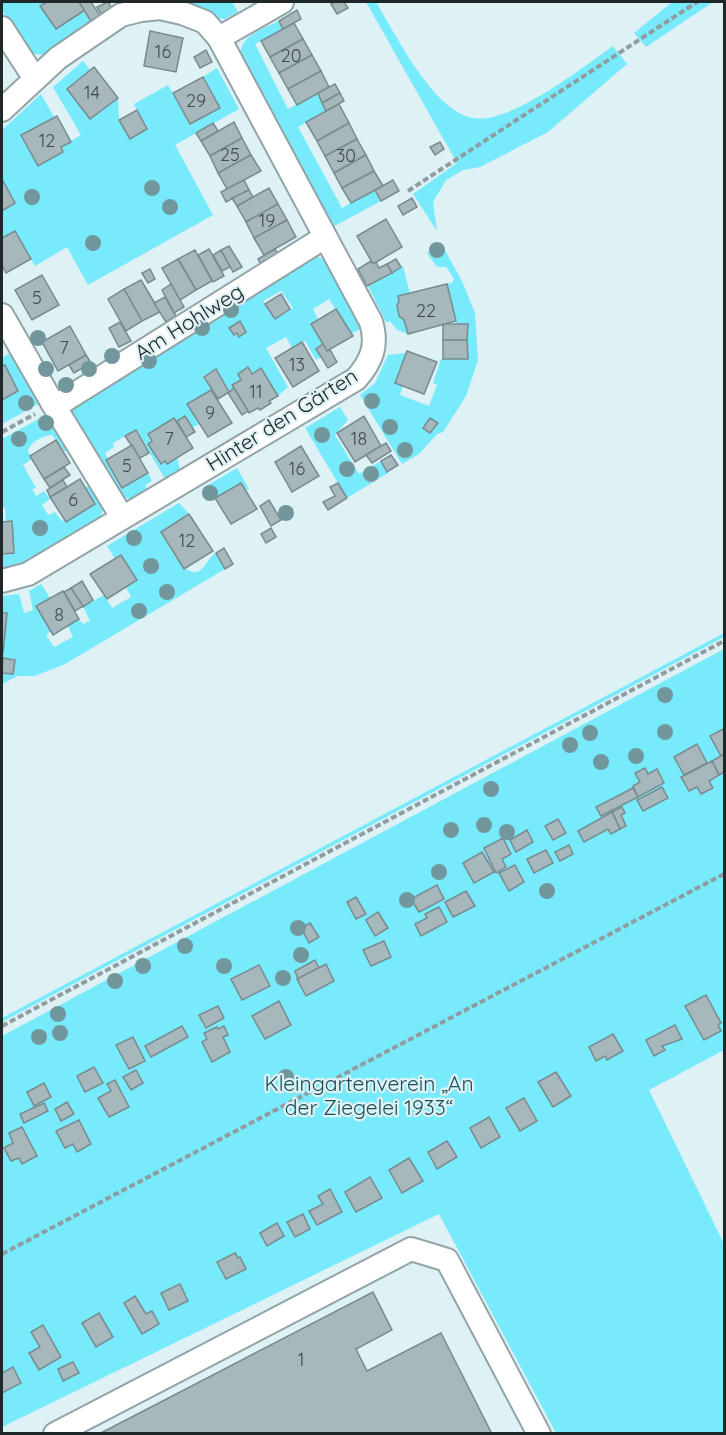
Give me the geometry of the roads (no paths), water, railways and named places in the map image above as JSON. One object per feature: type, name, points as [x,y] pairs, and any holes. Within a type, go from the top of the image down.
[{"type":"street","points":[[2,110],[58,58],[121,15],[160,8],[182,13],[205,22],[219,38],[249,10],[282,2]]},
{"type":"street","points":[[2,28],[35,79]]},
{"type":"street","name":"Hinter den Gärten","points":[[2,581],[28,573],[356,379],[370,361],[374,346],[371,322],[219,38]]},
{"type":"street","name":"Am Hohlweg","points":[[53,404],[62,402],[325,237]]},
{"type":"street","points":[[2,315],[122,517]]},
{"type":"street","points":[[55,1434],[411,1249],[447,1260],[539,1434]]},
{"type":"park label","name":"Kleingartenverein „An der Ziegelei 1933“","points":[[369,1096]]}]
